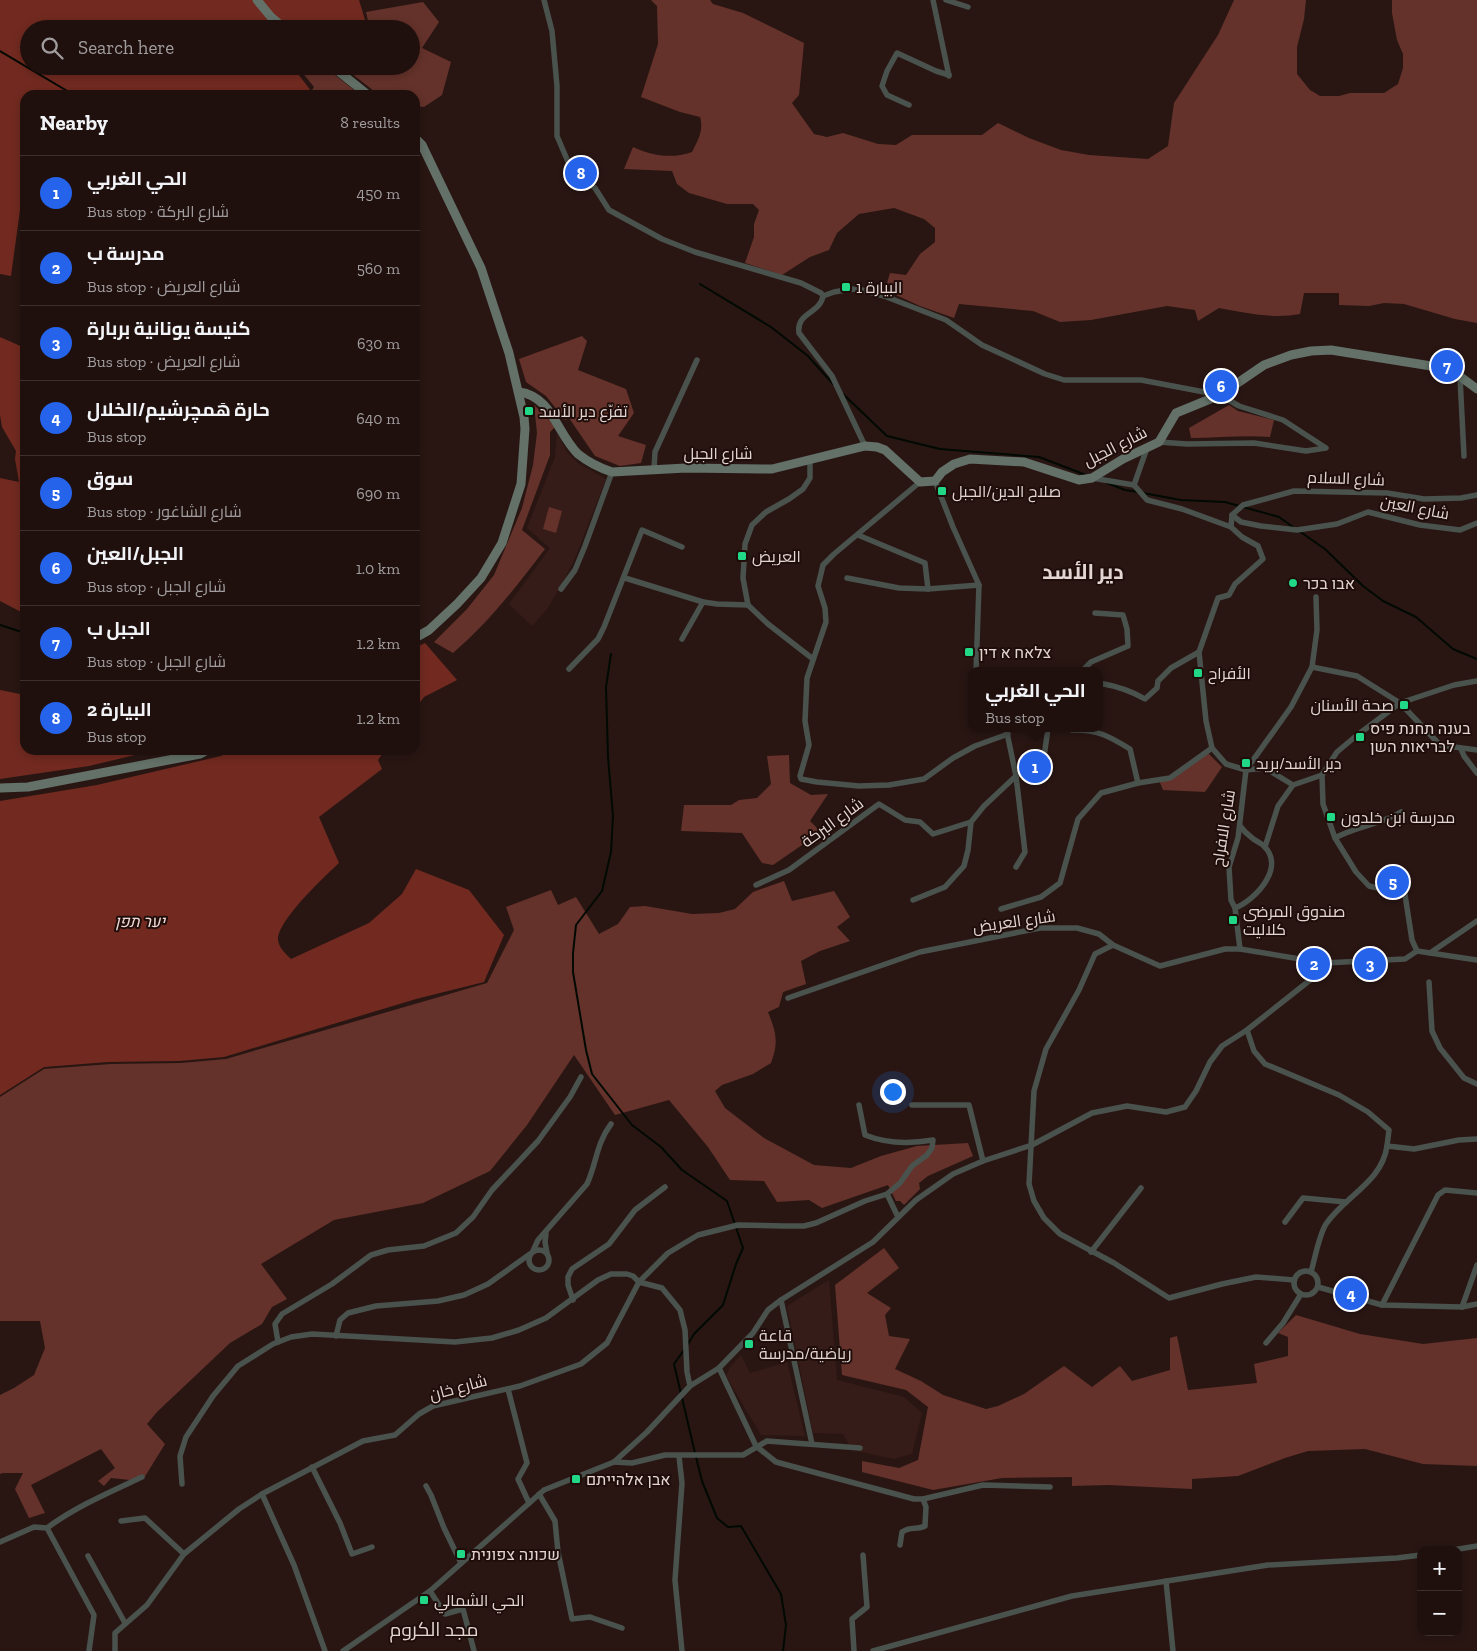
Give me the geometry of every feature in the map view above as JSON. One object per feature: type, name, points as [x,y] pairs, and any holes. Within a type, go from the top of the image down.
[{"type":"street","points":[[257,0],[274,20]]},
{"type":"street","points":[[544,0],[552,31],[557,86],[557,136],[572,172],[595,188],[609,210],[662,239],[695,252],[801,283],[817,290],[823,296]]},
{"type":"street","points":[[909,106],[887,95],[882,86],[898,53],[950,77],[933,0]]},
{"type":"street","points":[[946,0],[968,7]]},
{"type":"street","points":[[343,75],[362,90]]},
{"type":"street","points":[[420,143],[481,268],[510,353],[524,429],[521,484],[502,543],[481,578],[457,604],[429,630],[420,635]]},
{"type":"street","points":[[823,296],[851,289],[884,296],[946,320],[982,345],[1045,374],[1064,380],[1141,380],[1220,395],[1239,406],[1283,420],[1326,448],[1306,451],[1254,443],[1187,444],[1159,442]]},
{"type":"street","points":[[823,296],[821,303],[801,319],[798,324],[799,332],[832,376],[865,446],[885,450],[920,482]]},
{"type":"street","name":"شارع الجبل","points":[[935,481],[942,472],[954,464],[970,460],[1024,462],[1079,480],[1092,478],[1123,459],[1159,442],[1176,413],[1220,395],[1264,365],[1291,355],[1310,351],[1331,350],[1450,369],[1477,390]]},
{"type":"street","points":[[654,469],[655,452],[697,360]]},
{"type":"street","points":[[1460,377],[1464,456]]},
{"type":"street","points":[[518,392],[532,395],[543,404],[579,454],[602,469],[612,472],[575,570],[561,589]]},
{"type":"street","name":"شارع الجبل","points":[[612,472],[654,469],[772,469],[865,446]]},
{"type":"street","points":[[1134,485],[1147,448]]},
{"type":"street","points":[[810,460],[810,478],[804,489],[766,512],[752,525],[745,544],[743,578],[748,605],[768,624],[813,659]]},
{"type":"street","points":[[1001,909],[1041,897],[1060,883],[1078,819],[1100,793],[1138,782],[1170,778],[1212,748],[1206,721],[1199,652],[1218,598],[1229,595],[1235,584],[1263,559],[1258,546],[1242,537],[1231,527],[1182,509],[1147,500],[1134,485],[1092,478]]},
{"type":"street","points":[[976,667],[979,585],[935,481],[920,482],[823,565],[818,586],[825,608],[826,622],[807,678],[805,721],[809,745],[800,776],[801,779],[858,786],[889,785],[924,779],[952,758],[1005,732]]},
{"type":"street","name":"شارع السلام","points":[[1232,515],[1243,505],[1294,490],[1387,493],[1424,500],[1477,495]]},
{"type":"street","name":"شارع العين","points":[[1232,515],[1241,522],[1297,530],[1337,524],[1368,512],[1420,525],[1460,530],[1477,522]]},
{"type":"street","points":[[1231,527],[1232,515]]},
{"type":"street","points":[[569,670],[598,639],[625,578],[642,530],[682,547]]},
{"type":"street","points":[[858,535],[925,563],[928,589]]},
{"type":"street","points":[[625,578],[703,602],[748,605]]},
{"type":"street","points":[[847,578],[900,588],[928,589],[979,585]]},
{"type":"street","points":[[1246,770],[1291,707],[1312,667],[1317,630],[1316,597]]},
{"type":"street","points":[[682,639],[703,602]]},
{"type":"street","points":[[1086,667],[1090,662],[1128,646],[1127,629],[1123,615],[1095,613]]},
{"type":"street","points":[[1103,684],[1133,692],[1144,699],[1157,688],[1158,681],[1171,668],[1199,652]]},
{"type":"street","points":[[1312,667],[1357,676],[1400,703],[1440,745],[1477,750]]},
{"type":"street","points":[[1417,951],[1412,940],[1403,882],[1382,889],[1369,886],[1356,872],[1335,838],[1323,804],[1322,775],[1337,752],[1400,703],[1454,685],[1477,680]]},
{"type":"street","points":[[1007,732],[1016,776],[1026,852],[1016,867]]},
{"type":"street","points":[[913,900],[945,886],[964,866],[972,822],[984,806],[1016,776],[1044,756],[1047,732]]},
{"type":"street","points":[[1096,732],[1130,748],[1138,782]]},
{"type":"street","name":"شارع الافراح","points":[[1212,748],[1226,764],[1246,770],[1265,768],[1293,784]]},
{"type":"street","points":[[1461,749],[1477,773]]},
{"type":"street","points":[[0,788],[28,787],[195,755]]},
{"type":"street","name":"شارع الافراح","points":[[1240,949],[1235,908],[1231,900],[1229,867],[1240,826],[1246,770]]},
{"type":"street","points":[[1265,847],[1278,806],[1293,784],[1322,775]]},
{"type":"street","name":"شارع البركة","points":[[756,885],[789,870],[879,804],[906,820],[920,822],[933,834],[972,822]]},
{"type":"street","points":[[1335,838],[1348,831],[1388,820],[1401,812]]},
{"type":"street","points":[[1235,908],[1245,904],[1257,895],[1266,882],[1271,858],[1265,847],[1240,826]]},
{"type":"street","points":[[1430,953],[1477,922]]},
{"type":"street","name":"شارع العريض","points":[[788,998],[920,952],[1040,928],[1077,928],[1099,934],[1112,945],[1160,966],[1225,949],[1240,949],[1324,963],[1405,959],[1417,951],[1477,960]]},
{"type":"street","points":[[1112,945],[1095,954],[1046,1049],[1034,1092],[1029,1184],[1034,1201],[1044,1218],[1060,1234],[1114,1263],[1169,1298],[1256,1277],[1294,1280]]},
{"type":"street","points":[[343,1651],[430,1591],[544,1490],[614,1462],[647,1432],[690,1386],[719,1368],[753,1333],[768,1310],[872,1242],[916,1200],[952,1174],[983,1161],[1032,1145],[1092,1113],[1127,1106],[1166,1112],[1185,1107],[1196,1091],[1210,1062],[1222,1046],[1247,1030],[1319,973],[1324,963]]},
{"type":"street","points":[[1429,982],[1432,1031],[1440,1048],[1464,1078],[1477,1084]]},
{"type":"street","points":[[1247,1030],[1254,1052],[1265,1064],[1340,1095],[1368,1112],[1389,1130],[1385,1158],[1374,1175],[1326,1224],[1311,1272]]},
{"type":"street","points":[[278,1342],[275,1324],[282,1314],[332,1284],[372,1255],[388,1250],[430,1244],[452,1236],[465,1226],[492,1190],[538,1141],[570,1097],[581,1077]]},
{"type":"street","points":[[912,1105],[969,1105],[983,1161]]},
{"type":"street","points":[[859,1106],[865,1135],[886,1142],[906,1143],[933,1140],[932,1148],[927,1155],[912,1166],[900,1183],[887,1194],[898,1217]]},
{"type":"street","points":[[530,1266],[528,1260],[538,1240],[587,1184],[601,1139],[611,1124]]},
{"type":"street","points":[[1387,1146],[1414,1149],[1459,1140],[1477,1139]]},
{"type":"street","points":[[573,1300],[568,1285],[568,1277],[572,1269],[609,1244],[635,1210],[665,1187]]},
{"type":"street","points":[[1091,1252],[1140,1188]]},
{"type":"street","points":[[1382,1306],[1438,1195],[1445,1190],[1477,1193]]},
{"type":"street","name":"شارع خان","points":[[115,1651],[115,1633],[147,1605],[184,1554],[240,1509],[262,1494],[363,1440],[395,1435],[419,1414],[433,1406],[520,1386],[581,1364],[607,1343],[639,1282],[668,1252],[698,1235],[738,1225],[804,1226],[816,1223],[887,1194]]},
{"type":"street","points":[[1285,1222],[1303,1198],[1346,1202]]},
{"type":"street","points":[[514,1266],[523,1264],[537,1270],[546,1267],[549,1261],[544,1242],[546,1232]]},
{"type":"street","points":[[336,1336],[340,1320],[348,1313],[376,1306],[438,1301],[464,1295],[488,1284],[532,1253],[539,1250],[547,1253]]},
{"type":"street","points":[[1462,1307],[1477,1267]]},
{"type":"street","points":[[1301,1272],[1311,1272],[1317,1276],[1318,1287],[1312,1293],[1301,1294],[1295,1288],[1294,1280],[1301,1272]]},
{"type":"street","points":[[182,1484],[180,1456],[186,1437],[213,1396],[238,1366],[278,1342],[304,1335],[455,1342],[492,1338],[540,1321],[573,1300],[598,1280],[611,1274],[628,1274],[639,1282],[662,1288],[680,1310],[685,1330],[686,1372],[690,1386]]},
{"type":"street","points":[[1318,1287],[1382,1306],[1462,1307],[1477,1304]]},
{"type":"street","points":[[1266,1343],[1283,1323],[1301,1294]]},
{"type":"street","points":[[781,1300],[812,1444]]},
{"type":"street","points":[[719,1368],[756,1446],[776,1462],[923,1500],[983,1486],[1050,1487]]},
{"type":"street","points":[[508,1389],[527,1463],[518,1479],[529,1503]]},
{"type":"street","points":[[614,1462],[632,1463],[665,1455],[743,1455],[768,1440],[860,1448]]},
{"type":"street","points":[[679,1456],[682,1483],[675,1580],[682,1651]]},
{"type":"street","points":[[312,1467],[340,1523],[352,1554],[372,1547]]},
{"type":"street","points":[[0,1542],[34,1527],[47,1528],[142,1477]]},
{"type":"street","points":[[426,1486],[461,1563]]},
{"type":"street","points":[[262,1494],[294,1565],[325,1651]]},
{"type":"street","points":[[540,1494],[555,1521],[558,1552],[572,1618],[590,1617],[622,1628]]},
{"type":"street","points":[[900,1545],[902,1532],[907,1528],[925,1526],[926,1507],[923,1500]]},
{"type":"street","points":[[120,1521],[145,1518],[184,1554]]},
{"type":"street","points":[[47,1528],[94,1615],[89,1651]]},
{"type":"street","points":[[1462,1548],[1477,1546]]},
{"type":"street","points":[[854,1651],[852,1619],[868,1607],[863,1555]]},
{"type":"street","points":[[88,1556],[125,1623]]},
{"type":"street","points":[[873,1651],[1072,1596],[1268,1565],[1417,1556]]},
{"type":"street","points":[[1166,1581],[1173,1651]]},
{"type":"street","points":[[430,1591],[445,1614],[463,1609],[474,1651]]},
{"type":"shaded area","points":[[651,0],[710,0],[713,4],[743,13],[804,43],[799,95],[792,103],[814,134],[827,137],[843,133],[878,144],[896,145],[912,135],[982,135],[998,123],[1029,138],[1061,150],[1089,155],[1148,159],[1168,146],[1174,103],[1218,35],[1234,0],[1306,0],[1304,19],[1297,47],[1297,74],[1310,90],[1320,96],[1339,96],[1350,93],[1384,93],[1398,84],[1403,68],[1403,54],[1397,40],[1392,13],[1392,0],[1477,0],[1477,323],[1455,319],[1404,304],[1339,305],[1339,293],[1304,293],[1300,314],[1280,316],[1260,315],[1219,308],[1198,321],[1195,310],[1167,306],[1091,320],[1060,322],[1033,311],[959,304],[954,318],[920,306],[885,290],[890,273],[906,275],[920,254],[935,242],[935,228],[924,219],[894,208],[859,214],[837,233],[829,250],[810,257],[782,275],[745,263],[754,237],[754,224],[759,210],[753,204],[727,204],[689,193],[677,184],[672,171],[624,169],[633,147],[647,153],[662,156],[685,154],[692,152],[701,131],[700,117],[680,112],[641,97],[658,44],[657,6]]},
{"type":"shaded area","points":[[423,2],[439,22],[422,48],[451,62],[442,95],[424,107],[420,107],[420,90],[373,90],[353,75],[420,75],[420,20],[368,20],[366,12]]},
{"type":"shaded area","points":[[304,75],[335,75],[354,90],[312,90],[314,87]]},
{"type":"shaded area","points":[[582,336],[587,341],[578,370],[626,389],[634,413],[618,436],[646,445],[641,463],[620,466],[595,456],[569,418],[565,420],[546,396],[526,382],[519,359]]},
{"type":"shaded area","points":[[534,405],[555,427],[550,432],[550,455],[522,530],[545,549],[491,616],[453,653],[434,642],[467,609],[494,575],[522,508],[533,465],[537,433]]},
{"type":"shaded area","points":[[1229,405],[1238,411],[1274,420],[1270,437],[1191,438],[1189,428]]},
{"type":"shaded area","points":[[557,433],[567,452],[579,464],[606,479],[573,563],[548,608],[532,626],[509,604],[550,548],[527,528],[555,457]]},
{"type":"shaded area","points":[[549,507],[562,511],[556,533],[543,529]]},
{"type":"shaded area","points":[[1206,751],[1222,767],[1205,792],[1163,790],[1159,780],[1170,778]]},
{"type":"shaded area","points":[[789,755],[790,783],[811,795],[828,794],[810,821],[821,832],[773,865],[762,863],[742,833],[681,831],[684,805],[731,805],[739,800],[757,798],[771,784],[767,756]]},
{"type":"shaded area","points":[[784,881],[792,901],[834,891],[850,917],[837,927],[850,941],[820,951],[801,961],[806,984],[783,992],[779,1007],[768,1012],[776,1037],[771,1063],[753,1074],[722,1085],[715,1091],[725,1108],[764,1138],[814,1165],[851,1168],[881,1156],[917,1146],[968,1143],[973,1156],[928,1176],[919,1183],[920,1189],[904,1205],[900,1201],[896,1201],[888,1185],[822,1208],[809,1200],[777,1202],[764,1181],[730,1180],[708,1147],[669,1100],[615,1115],[574,1055],[527,1125],[490,1171],[423,1203],[334,1220],[261,1264],[287,1299],[272,1307],[262,1324],[230,1343],[157,1412],[147,1424],[165,1444],[144,1478],[130,1480],[111,1478],[104,1486],[98,1481],[115,1468],[101,1449],[31,1485],[45,1513],[29,1518],[15,1489],[23,1473],[0,1474],[0,1395],[34,1375],[45,1348],[40,1321],[0,1321],[0,1097],[44,1069],[111,1064],[181,1063],[226,1059],[487,983],[514,930],[506,907],[551,890],[558,905],[576,897],[599,934],[618,924],[630,907],[645,906],[692,914],[719,913],[735,909],[753,892]]},
{"type":"shaded area","points":[[884,1248],[899,1268],[867,1293],[891,1308],[885,1315],[889,1336],[910,1339],[895,1369],[921,1381],[943,1395],[986,1409],[998,1406],[1024,1394],[1064,1366],[1092,1387],[1120,1366],[1132,1381],[1170,1370],[1170,1338],[1177,1336],[1188,1390],[1257,1383],[1254,1364],[1288,1356],[1288,1337],[1278,1333],[1296,1315],[1360,1334],[1423,1344],[1477,1338],[1477,1466],[1423,1464],[1365,1449],[1308,1451],[1238,1476],[1192,1479],[1192,1489],[1108,1485],[1072,1486],[1072,1477],[1002,1478],[933,1490],[862,1472],[862,1461],[899,1468],[918,1460],[928,1407],[906,1390],[842,1375],[835,1285]]},
{"type":"shaded area","points":[[829,1280],[837,1380],[904,1397],[922,1413],[912,1454],[894,1459],[852,1450],[843,1434],[813,1433],[787,1306]]},
{"type":"shaded area","points":[[741,1355],[750,1373],[787,1362],[805,1436],[761,1435],[726,1376],[730,1367]]},
{"type":"green space","points":[[0,0],[359,0],[365,20],[20,20],[20,75],[299,75],[310,90],[20,90],[20,210],[11,276],[0,274]]},
{"type":"green space","points":[[0,337],[20,346],[20,611],[0,601],[0,478],[19,482],[15,459],[16,451],[2,427],[0,415]]},
{"type":"green space","points":[[425,643],[457,680],[424,697],[420,702],[420,646]]},
{"type":"green space","points":[[0,690],[20,694],[20,755],[135,755],[89,766],[0,779]]},
{"type":"green space","name":"יער תפן","points":[[382,755],[378,760],[382,769],[319,817],[339,863],[303,899],[285,922],[280,932],[278,940],[280,946],[291,959],[369,923],[402,894],[416,869],[469,890],[504,935],[484,982],[416,999],[224,1057],[44,1067],[0,1095],[0,801],[97,785],[221,756]]},
{"type":"waterway","points":[[0,51],[20,63]]},
{"type":"waterway","points":[[40,75],[66,90]]},
{"type":"waterway","points":[[700,284],[771,327],[808,356],[833,384]]},
{"type":"waterway","points":[[843,394],[887,436],[940,449],[1039,457],[1086,475]]},
{"type":"waterway","points":[[1107,483],[1125,490],[1139,492]]},
{"type":"waterway","points":[[1143,493],[1181,500],[1225,502],[1279,517],[1293,527]]},
{"type":"waterway","points":[[1299,531],[1325,549],[1363,586],[1383,601],[1416,617],[1453,649],[1477,659]]},
{"type":"waterway","points":[[0,625],[20,631]]},
{"type":"waterway","points":[[611,654],[606,687],[608,757],[613,816],[611,852],[602,891],[576,925],[573,972],[586,1050],[592,1074],[632,1125],[661,1147],[682,1170],[727,1201],[743,1248],[723,1305],[694,1334],[688,1344]]},
{"type":"waterway","points":[[684,1350],[674,1364],[695,1453]]},
{"type":"waterway","points":[[696,1457],[702,1481],[717,1518],[728,1527],[741,1526],[781,1594],[786,1625],[783,1651]]},
{"type":"place","name":"البيارة 2","points":[[581,173]]},
{"type":"place","name":"البيارة 1","points":[[846,287]]},
{"type":"place","name":"الجبل ب","points":[[1447,366]]},
{"type":"place","name":"الجبل/العين","points":[[1221,386]]},
{"type":"place","name":"تفرّع دير الأسد","points":[[529,411]]},
{"type":"place","name":"صلاح الدين/الجبل","points":[[942,491]]},
{"type":"place","name":"العريض","points":[[742,556]]},
{"type":"place","name":"אבו בכר","points":[[1293,583]]},
{"type":"place","name":"צלאח א דין","points":[[969,652]]},
{"type":"place","name":"الأفراح","points":[[1198,673]]},
{"type":"place","name":"صحة الأسنان","points":[[1404,705]]},
{"type":"place","name":"בענה תחנת פיס לבריאות השן","points":[[1360,737]]},
{"type":"place","name":"دير الأسد/بريد","points":[[1246,763]]},
{"type":"place","name":"الحي الغربي","points":[[1035,767]]},
{"type":"place","name":"مدرسة ابن خلدون","points":[[1331,817]]},
{"type":"place","name":"سوق","points":[[1393,882]]},
{"type":"place","name":"صندوق المرضى كلاليت","points":[[1233,920]]},
{"type":"place","name":"مدرسة ب","points":[[1314,964]]},
{"type":"place","name":"كنيسة يونانية بربارة","points":[[1370,964]]},
{"type":"place","name":"حارة هَمچرشيم/الخلال","points":[[1351,1294]]},
{"type":"place","name":"قاعة رياضية/مدرسة","points":[[749,1344]]},
{"type":"place","name":"אבן אלהייתם","points":[[576,1479]]},
{"type":"place","name":"שכונה צפונית","points":[[461,1554]]},
{"type":"place","name":"الحي الشمالي","points":[[424,1600]]},
{"type":"district","name":"دير الأسد","points":[[1083,572]]},
{"type":"district","name":"مجد الكروم","points":[[434,1629]]}]
